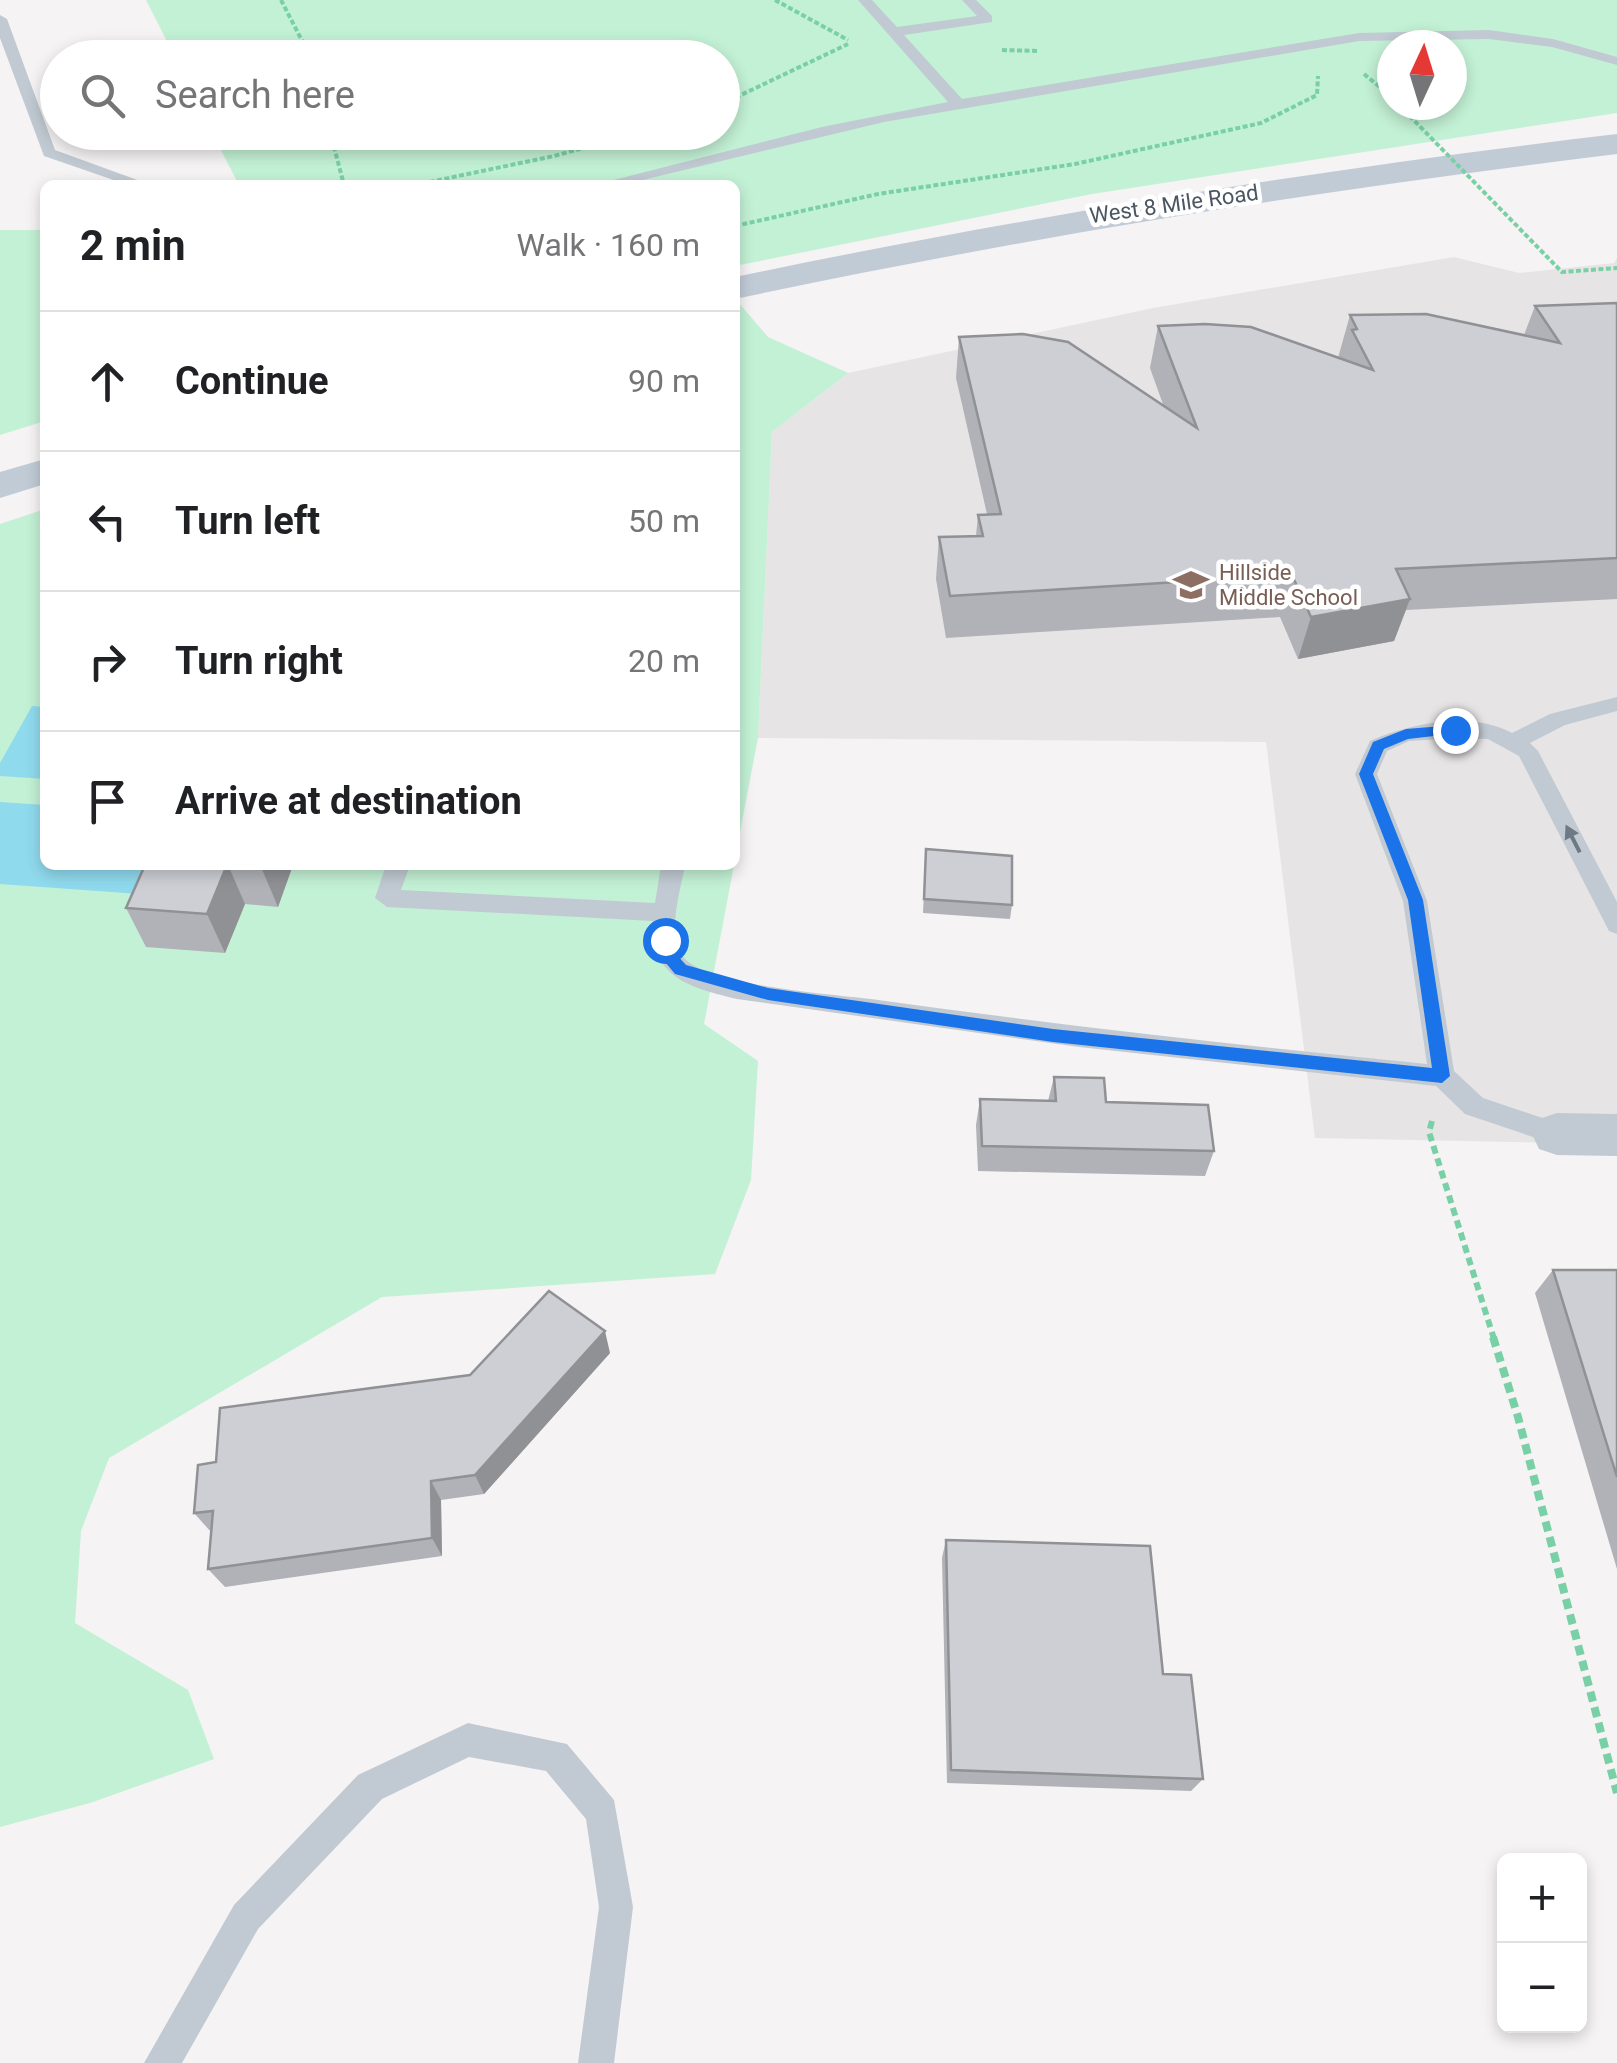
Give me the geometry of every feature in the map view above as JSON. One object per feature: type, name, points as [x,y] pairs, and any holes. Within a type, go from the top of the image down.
[{"type":"main road","name":"West 8 Mile Road","points":[[740,287],[1073,219],[1407,169],[1617,144]]},
{"type":"main road","points":[[0,485],[40,473]]},
{"type":"street","points":[[1556,1134],[1617,1135]]},
{"type":"lane","points":[[865,0],[958,104]]},
{"type":"lane","points":[[894,32],[987,19],[969,0]]},
{"type":"lane","points":[[0,20],[40,129]]},
{"type":"lane","points":[[622,180],[852,124],[1310,41],[1383,34],[1508,37],[1574,48],[1617,61]]},
{"type":"lane","points":[[48,150],[49,154],[128,180]]},
{"type":"lane","points":[[1514,742],[1558,719],[1617,704]]},
{"type":"lane","points":[[1442,1076],[1416,900],[1366,774],[1378,746],[1406,734],[1492,732],[1527,751],[1617,926]]},
{"type":"lane","points":[[396,870],[387,898],[667,913]]},
{"type":"lane","points":[[672,870],[665,940],[669,957],[680,970],[768,994],[1053,1035],[1442,1076],[1474,1106],[1556,1134]]},
{"type":"lane","points":[[162,2063],[246,1918],[258,1904],[370,1787],[468,1740],[555,1756],[602,1812],[616,1908],[596,2063]]},
{"type":"path","points":[[280,0],[301,40]]},
{"type":"path","points":[[740,96],[851,44],[775,0]]},
{"type":"path","points":[[1358,71],[1377,82]]},
{"type":"path","points":[[740,225],[878,194],[1075,164],[1260,123],[1316,94],[1319,75]]},
{"type":"path","points":[[1414,120],[1562,272],[1617,268]]},
{"type":"path","points":[[335,150],[343,180]]},
{"type":"path","points":[[439,180],[576,150]]},
{"type":"path","points":[[1442,1076],[1429,1132],[1518,1417],[1617,1793]]},
{"type":"shaded area","name":"Hillside Middle School","points":[[1454,257],[1519,273],[1614,263],[1617,258],[1617,1144],[1315,1138],[1266,742],[758,738],[772,432],[848,373],[1153,308]]},
{"type":"green space","points":[[146,0],[1617,0],[1617,113],[1092,194],[740,265],[740,180],[236,180],[221,150],[740,150],[740,40],[166,40]]},
{"type":"green space","points":[[0,230],[40,230],[40,423],[0,435]]},
{"type":"green space","points":[[740,304],[768,337],[848,373],[772,432],[758,738],[740,832]]},
{"type":"green space","points":[[40,511],[40,870],[733,870],[704,1024],[758,1061],[751,1180],[715,1274],[382,1297],[109,1458],[81,1531],[75,1623],[188,1690],[214,1759],[90,1803],[0,1827],[0,524]]},
{"type":"water","points":[[32,706],[40,707],[40,779],[0,776],[0,763]]},
{"type":"water","points":[[0,802],[40,805],[40,870],[150,870],[139,894],[0,884]]},
{"type":"building","points":[[1617,303],[1617,558],[1396,569],[1410,599],[1311,617],[1292,575],[950,596],[939,537],[983,536],[978,515],[1001,514],[959,337],[1023,334],[1068,342],[1197,428],[1158,326],[1251,327],[1373,370],[1352,330],[1357,329],[1350,315],[1426,314],[1560,343],[1535,306]]},
{"type":"building","points":[[926,849],[1012,856],[1012,905],[924,899]]},
{"type":"building","points":[[143,870],[225,870],[207,914],[126,908]]},
{"type":"building","points":[[1054,1077],[1104,1078],[1106,1102],[1208,1105],[1214,1151],[982,1146],[980,1099],[1056,1101]]},
{"type":"building","points":[[1553,1270],[1617,1270],[1617,1477]]},
{"type":"building","points":[[549,1291],[605,1331],[475,1475],[431,1481],[432,1538],[208,1569],[213,1511],[194,1513],[198,1465],[216,1462],[220,1408],[470,1375]]},
{"type":"building","points":[[946,1540],[1150,1546],[1163,1674],[1191,1675],[1203,1779],[951,1770]]},
{"type":"place","name":"Hillside Middle School","points":[[1191,585]]},
{"type":"route","points":[[665,940],[669,957],[680,970],[768,994],[1053,1035],[1442,1076],[1416,900],[1379,815],[1366,774],[1378,746],[1406,734],[1455,730]]}]
